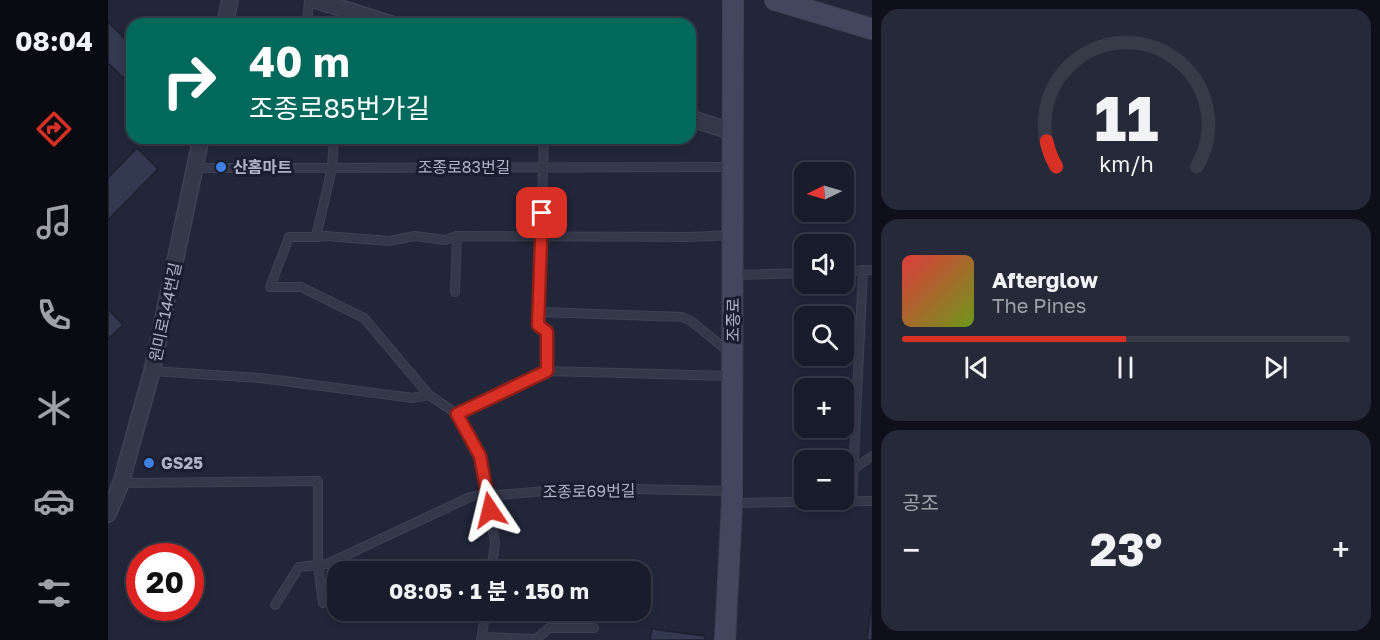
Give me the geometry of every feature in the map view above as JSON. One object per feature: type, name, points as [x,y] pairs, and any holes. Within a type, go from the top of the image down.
[{"type":"street","points":[[226,18],[230,0]]},
{"type":"street","points":[[315,0],[373,18]]},
{"type":"street","name":"조종로","points":[[725,640],[732,497],[734,0]]},
{"type":"street","points":[[775,0],[872,29]]},
{"type":"street","points":[[696,120],[733,132]]},
{"type":"street","name":"원미로144번길","points":[[108,514],[121,483],[152,371],[200,144]]},
{"type":"lane","points":[[308,18],[309,0]]},
{"type":"lane","points":[[316,237],[332,168],[334,144]]},
{"type":"lane","points":[[544,144],[538,325],[547,332],[547,371]]},
{"type":"lane","name":"조종로83번길","points":[[195,168],[733,167]]},
{"type":"lane","points":[[493,561],[495,543],[480,456],[457,414],[429,395],[364,318],[301,287],[270,287],[289,237],[327,236],[389,242],[415,236],[445,240],[457,236],[612,238],[733,235]]},
{"type":"lane","points":[[455,292],[457,236]]},
{"type":"lane","points":[[854,479],[867,270]]},
{"type":"lane","points":[[733,275],[794,273]]},
{"type":"lane","points":[[539,312],[682,317],[732,354]]},
{"type":"lane","points":[[152,371],[261,378],[413,398],[429,395]]},
{"type":"lane","points":[[457,414],[547,371],[732,376]]},
{"type":"lane","points":[[855,468],[872,456]]},
{"type":"lane","points":[[121,483],[318,482],[318,565],[323,603]]},
{"type":"lane","name":"조종로69번길","points":[[275,605],[299,567],[327,564],[470,497],[487,493],[498,495],[580,488],[794,499]]},
{"type":"lane","name":"조종로69번길","points":[[854,501],[872,501]]},
{"type":"lane","points":[[484,621],[482,639],[536,639],[549,628],[594,628]]},
{"type":"building","points":[[108,22],[126,40],[126,80],[108,63]]},
{"type":"building","points":[[137,148],[158,169],[108,220],[108,178]]},
{"type":"building","points":[[108,309],[123,325],[108,339]]},
{"type":"building","points":[[872,599],[872,640],[867,640]]},
{"type":"building","points":[[652,629],[705,636],[705,640],[650,640]]},
{"type":"place","name":"산홈마트","points":[[221,167]]},
{"type":"place","name":"GS25","points":[[149,463]]},
{"type":"route","points":[[490,510],[480,456],[457,414],[547,371],[547,332],[538,325],[542,213]]}]
